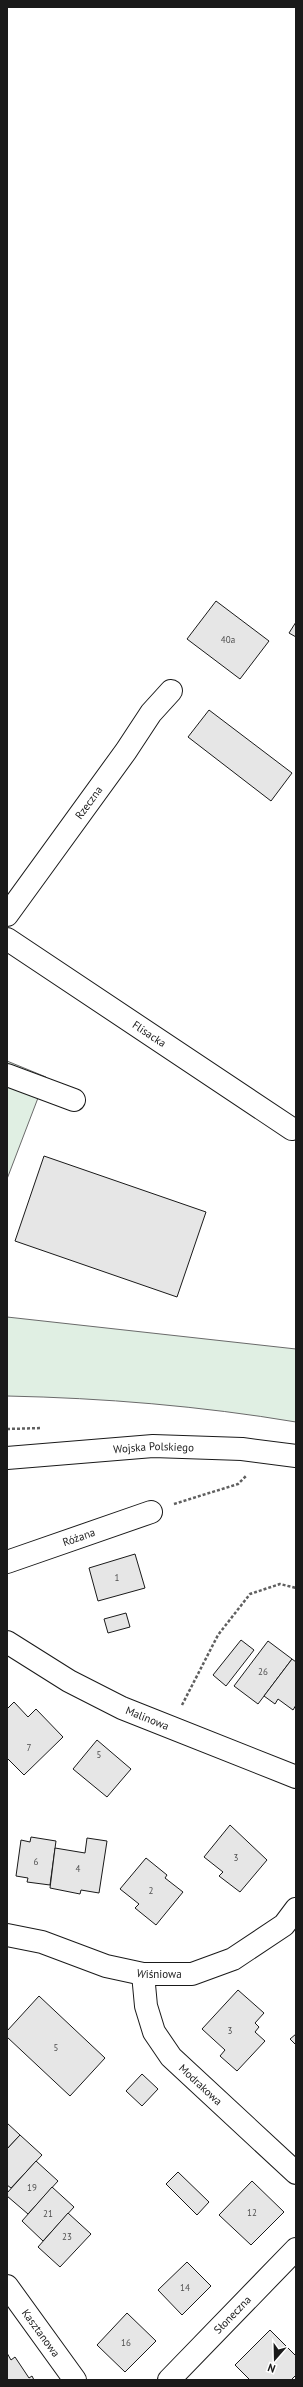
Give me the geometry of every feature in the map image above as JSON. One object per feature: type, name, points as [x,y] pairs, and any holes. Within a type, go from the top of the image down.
[{"type":"street","name":"Rzeczna","points":[[7,915],[126,751],[150,713],[171,691]]},
{"type":"street","name":"Flisacka","points":[[7,939],[292,1129]]},
{"type":"street","points":[[7,1075],[74,1100]]},
{"type":"street","name":"Wojska Polskiego","points":[[8,1458],[153,1446],[242,1449],[296,1456]]},
{"type":"street","name":"Różana","points":[[7,1562],[151,1512]]},
{"type":"street","name":"Malinowa","points":[[7,1642],[69,1681],[122,1708],[296,1777]]},
{"type":"street","name":"Wiśniowa","points":[[7,1935],[42,1942],[106,1966],[143,1974],[192,1974],[232,1959],[284,1925],[296,1909]]},
{"type":"street","name":"Modrakowa","points":[[143,1974],[146,2006],[154,2032],[171,2057],[296,2173]]},
{"type":"street","name":"Słoneczna","points":[[169,2380],[296,2249]]},
{"type":"street","name":"Kasztanowa","points":[[7,2286],[75,2380]]},
{"type":"path","points":[[151,1512],[238,1484],[249,1474]]},
{"type":"path","points":[[170,1727],[218,1635],[250,1594],[280,1584],[296,1588]]},
{"type":"green space","points":[[7,1061],[46,1077],[7,1179]]},
{"type":"green space","points":[[7,1317],[296,1349],[296,1422],[188,1407],[116,1401],[7,1396]]},
{"type":"building","points":[[216,601],[269,641],[240,679],[187,639]]},
{"type":"building","points":[[296,622],[296,637],[289,633]]},
{"type":"building","points":[[209,710],[292,773],[271,801],[188,737]]},
{"type":"building","points":[[44,1156],[206,1212],[177,1297],[15,1241]]},
{"type":"building","points":[[135,1554],[145,1588],[98,1601],[89,1568]]},
{"type":"building","points":[[126,1613],[130,1627],[108,1633],[104,1619]]},
{"type":"building","points":[[241,1640],[254,1650],[226,1686],[213,1675]]},
{"type":"building","points":[[268,1641],[292,1659],[258,1704],[234,1686]]},
{"type":"building","points":[[292,1659],[296,1662],[296,1705],[293,1710],[278,1699],[275,1704],[264,1696]]},
{"type":"building","points":[[14,1702],[28,1717],[36,1709],[63,1737],[24,1775],[7,1758],[7,1709]]},
{"type":"building","points":[[97,1740],[131,1769],[107,1797],[73,1769]]},
{"type":"building","points":[[230,1825],[267,1860],[240,1892],[219,1876],[223,1872],[204,1857]]},
{"type":"building","points":[[31,1837],[56,1841],[50,1885],[27,1882],[28,1878],[16,1876],[21,1840],[30,1842]]},
{"type":"building","points":[[87,1838],[107,1841],[99,1893],[81,1890],[80,1894],[50,1888],[55,1848],[85,1853]]},
{"type":"building","points":[[146,1858],[167,1875],[165,1878],[183,1892],[156,1925],[135,1908],[139,1904],[120,1889]]},
{"type":"building","points":[[238,1990],[264,2013],[255,2023],[259,2027],[255,2032],[265,2041],[237,2071],[220,2056],[225,2050],[202,2029]]},
{"type":"building","points":[[39,1996],[105,2058],[70,2096],[7,2037],[7,2031]]},
{"type":"building","points":[[296,2034],[296,2045],[290,2039]]},
{"type":"building","points":[[142,2074],[158,2089],[142,2106],[126,2091]]},
{"type":"building","points":[[7,2123],[20,2135],[7,2149]]},
{"type":"building","points":[[20,2135],[42,2155],[11,2188],[7,2185],[7,2149]]},
{"type":"building","points":[[36,2161],[58,2181],[28,2214],[7,2196],[7,2193]]},
{"type":"building","points":[[178,2172],[209,2202],[197,2215],[166,2184]]},
{"type":"building","points":[[252,2181],[284,2212],[251,2245],[219,2215]]},
{"type":"building","points":[[52,2187],[74,2207],[43,2241],[22,2221]]},
{"type":"building","points":[[68,2213],[91,2234],[60,2267],[38,2247]]},
{"type":"building","points":[[187,2262],[211,2286],[182,2315],[158,2290]]},
{"type":"building","points":[[127,2313],[156,2341],[125,2372],[97,2345]]},
{"type":"building","points":[[270,2330],[296,2356],[296,2375],[291,2380],[250,2380],[235,2365]]},
{"type":"building","points":[[7,2353],[11,2360],[15,2357],[29,2378],[32,2376],[34,2380],[7,2380]]}]
